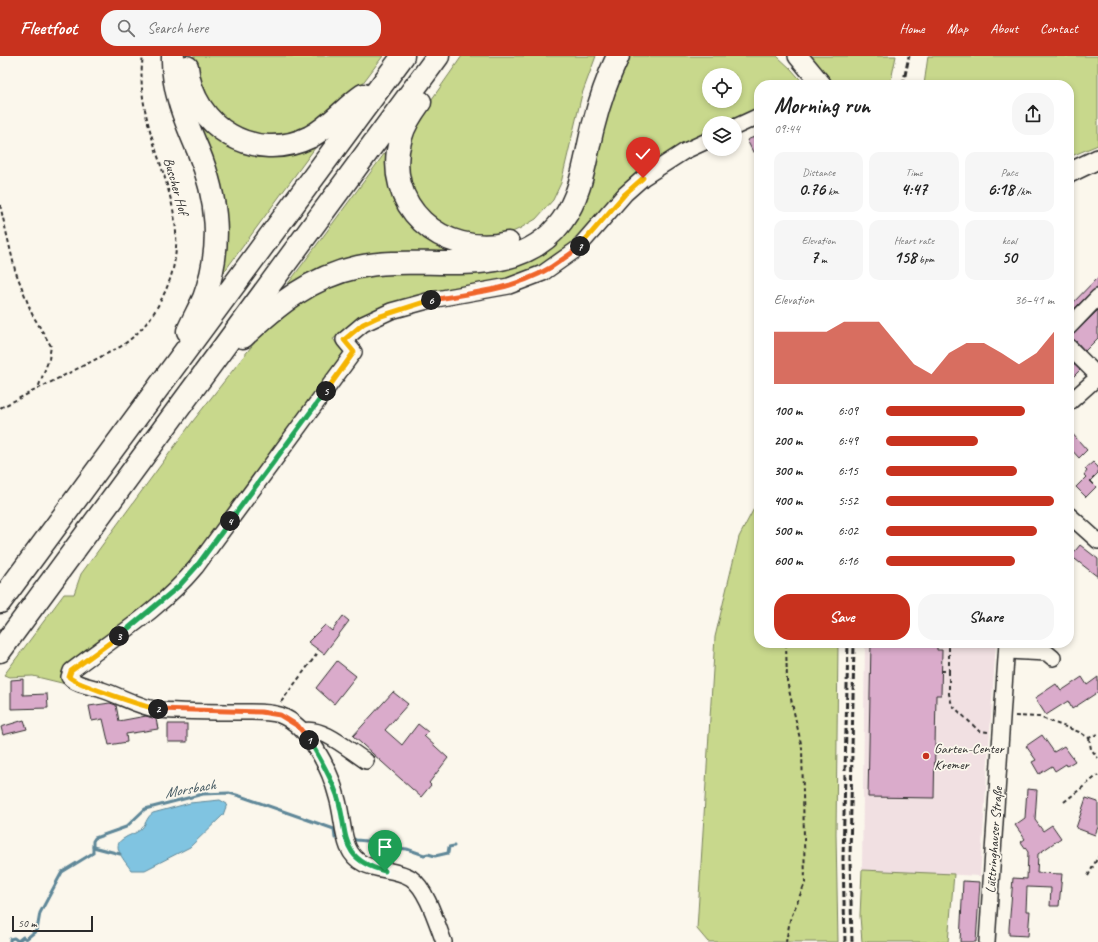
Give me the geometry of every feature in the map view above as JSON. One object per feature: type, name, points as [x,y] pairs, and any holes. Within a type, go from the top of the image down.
[{"type":"highway","points":[[170,372],[208,286],[215,259],[217,231],[215,205],[209,179],[178,98],[174,78],[173,56]]},
{"type":"highway","points":[[187,56],[190,85],[204,113],[225,133],[244,141],[260,145],[290,144],[317,133],[339,116],[356,99],[388,76]]},
{"type":"highway","points":[[0,602],[403,56]]},
{"type":"highway","points":[[0,651],[438,56]]},
{"type":"highway","points":[[444,56],[439,75],[417,106],[403,132],[398,154],[399,179],[410,205],[426,225],[438,234],[452,241],[481,247],[504,244],[523,237],[542,222],[555,207],[567,180],[582,108],[601,56]]},
{"type":"highway","points":[[202,376],[271,310],[299,291],[325,278],[357,267],[386,262],[466,263],[495,260],[527,250],[545,239],[561,222],[576,196],[599,104],[618,56]]},
{"type":"main road","points":[[798,56],[818,80]]},
{"type":"main road","points":[[1074,171],[1098,159]]},
{"type":"street","points":[[742,124],[754,118]]},
{"type":"street","points":[[444,942],[418,884],[410,878],[367,866],[354,855],[348,847],[337,796],[328,773],[303,731],[298,726],[280,715],[272,714],[152,709],[102,690],[82,685],[69,677],[71,671],[157,606],[179,586],[192,571],[354,352],[344,340],[363,324],[412,305],[509,286],[543,273],[577,249],[625,194],[643,178],[674,158],[702,144]]},
{"type":"street","points":[[1074,322],[1098,297]]},
{"type":"street","points":[[1074,352],[1098,376],[1074,398]]},
{"type":"street","points":[[1074,519],[1098,541]]},
{"type":"street","name":"Lüttringhauser Straße","points":[[987,942],[1007,648]]},
{"type":"street","points":[[1013,648],[1050,654],[1054,658]]},
{"type":"street","points":[[303,731],[310,729],[329,736],[366,761]]},
{"type":"path","name":"Buscher Hof","points":[[0,408],[120,347],[136,336],[153,315],[166,292],[174,264],[177,234],[172,199],[149,129],[144,107],[141,83],[143,56]]},
{"type":"path","points":[[0,205],[15,270],[32,314],[51,346],[49,358],[38,388]]},
{"type":"path","points":[[786,648],[787,681],[802,748],[804,883],[790,920],[786,942]]},
{"type":"path","points":[[949,648],[949,694],[952,705],[980,731],[991,732]]},
{"type":"path","points":[[272,714],[317,654]]},
{"type":"path","points":[[941,671],[949,671]]},
{"type":"path","points":[[1021,716],[1039,717],[1079,732],[1089,738],[1091,749],[1098,758]]},
{"type":"path","points":[[1089,738],[1098,734]]},
{"type":"path","points":[[1064,802],[1098,775]]},
{"type":"path","points":[[1088,876],[1098,857]]},
{"type":"shaded area","name":"Garten-Center Kremer","points":[[865,648],[996,648],[980,876],[862,870]]},
{"type":"green space","points":[[182,56],[232,142],[326,133],[213,287],[207,163]]},
{"type":"green space","points":[[193,56],[383,56],[362,84],[336,114],[276,142],[220,124],[191,67]]},
{"type":"green space","points":[[462,56],[596,56],[582,94],[561,183],[553,200],[536,219],[510,233],[477,238],[439,225],[412,192],[405,159],[418,119]]},
{"type":"green space","points":[[606,56],[613,56],[594,105],[571,190],[562,209],[550,226],[535,240],[514,250],[488,256],[460,258],[404,257],[356,262],[324,273],[288,293],[279,296],[396,138],[394,164],[398,188],[408,210],[415,220],[430,235],[444,244],[460,249],[477,251],[512,247],[532,237],[548,224],[568,187],[588,103]]},
{"type":"green space","points":[[624,56],[777,56],[801,80],[754,80],[754,114],[742,120],[742,116],[702,116],[702,138],[577,242],[542,269],[347,330],[333,339],[338,345],[342,344],[347,350],[187,574],[66,669],[74,686],[33,676],[9,677],[4,675],[64,594],[74,594],[81,574],[193,421],[262,333],[283,310],[352,275],[545,246]]},
{"type":"green space","points":[[811,56],[896,56],[891,80],[830,80]]},
{"type":"green space","points":[[928,56],[1098,56],[1098,145],[1074,155],[1074,80],[925,80]]},
{"type":"green space","points":[[754,508],[754,648],[838,648],[836,834],[838,942],[708,942],[697,929],[715,637],[739,537]]},
{"type":"green space","points":[[862,870],[954,874],[948,942],[862,942],[860,916]]},
{"type":"water","points":[[220,800],[227,804],[223,815],[190,847],[145,870],[131,870],[120,854],[118,850],[119,842],[142,828],[153,813],[190,803]]},
{"type":"building","points":[[754,137],[754,152],[753,152],[747,140]]},
{"type":"building","points":[[1098,277],[1098,288],[1092,291],[1074,309],[1074,302]]},
{"type":"building","points":[[1098,310],[1098,338],[1085,351],[1074,340],[1075,333]]},
{"type":"building","points":[[1074,365],[1080,370],[1074,376]]},
{"type":"building","points":[[1074,436],[1087,450],[1079,458],[1074,452]]},
{"type":"building","points":[[1093,462],[1098,467],[1098,473],[1090,481],[1096,487],[1086,497],[1076,487],[1086,477],[1084,475],[1087,471],[1085,469]]},
{"type":"building","points":[[1080,545],[1098,559],[1098,577],[1074,558],[1074,552]]},
{"type":"building","points":[[343,616],[349,621],[324,654],[308,642],[325,625],[332,631]]},
{"type":"building","points":[[871,648],[937,648],[937,650],[942,650],[941,695],[936,695],[934,798],[868,797]]},
{"type":"building","points":[[337,661],[356,676],[334,704],[316,688]]},
{"type":"building","points":[[1082,677],[1087,685],[1098,677],[1098,692],[1072,709],[1068,701],[1046,715],[1035,698],[1056,684],[1061,691]]},
{"type":"building","points":[[23,679],[23,695],[47,694],[48,708],[11,709],[11,680]]},
{"type":"building","points":[[393,692],[408,704],[385,730],[402,745],[418,724],[428,732],[424,736],[448,758],[429,783],[431,785],[421,797],[353,736]]},
{"type":"building","points":[[110,703],[116,705],[119,721],[146,716],[156,719],[158,729],[126,734],[127,742],[109,745],[103,719],[92,721],[89,706]]},
{"type":"building","points":[[24,720],[27,729],[3,735],[1,727]]},
{"type":"building","points":[[168,724],[187,724],[187,742],[168,742]]},
{"type":"building","points":[[1042,735],[1054,752],[1064,746],[1075,761],[1067,766],[1066,764],[1055,771],[1052,766],[1039,774],[1032,762],[1036,760],[1026,746]]},
{"type":"building","points":[[1027,789],[1037,790],[1035,820],[1043,831],[1052,825],[1061,838],[1038,854],[1037,873],[1062,874],[1059,906],[1050,906],[1051,888],[1027,887],[1026,911],[1030,911],[1028,936],[1009,935],[1013,878],[1027,879],[1028,852],[1021,842],[1025,839],[1015,825],[1025,818]]},
{"type":"building","points":[[1086,798],[1098,802],[1098,827],[1095,835],[1076,828]]},
{"type":"building","points":[[963,881],[980,882],[976,942],[960,942]]},
{"type":"waterway","name":"Morsbach","points":[[10,942],[10,939],[14,938],[18,941],[23,937],[26,939],[37,930],[40,913],[62,872],[93,853],[93,841],[95,838],[126,827],[145,809],[203,794],[229,793],[334,829],[335,838],[341,839]]},
{"type":"waterway","name":"Morsbach","points":[[352,838],[356,840],[388,843],[397,848],[407,849],[424,855],[428,854],[435,856],[448,853],[449,847],[454,846]]},
{"type":"waterway","name":"Morsbach","points":[[93,847],[120,854]]},
{"type":"railway","points":[[904,80],[909,56]]},
{"type":"railway","points":[[845,942],[843,859],[848,648]]},
{"type":"railway","points":[[852,942],[850,859],[854,648]]},
{"type":"place","name":"Garten-Center Kremer","points":[[926,756]]},
{"type":"route","points":[[385,871],[362,864],[348,847],[337,796],[325,765],[307,736],[298,726],[280,715],[261,712],[176,711],[152,709],[102,690],[73,681],[69,677],[71,671],[157,606],[179,586],[196,567],[354,352],[344,340],[363,324],[391,311],[431,300],[509,286],[543,273],[577,249],[625,194],[643,178]]}]
